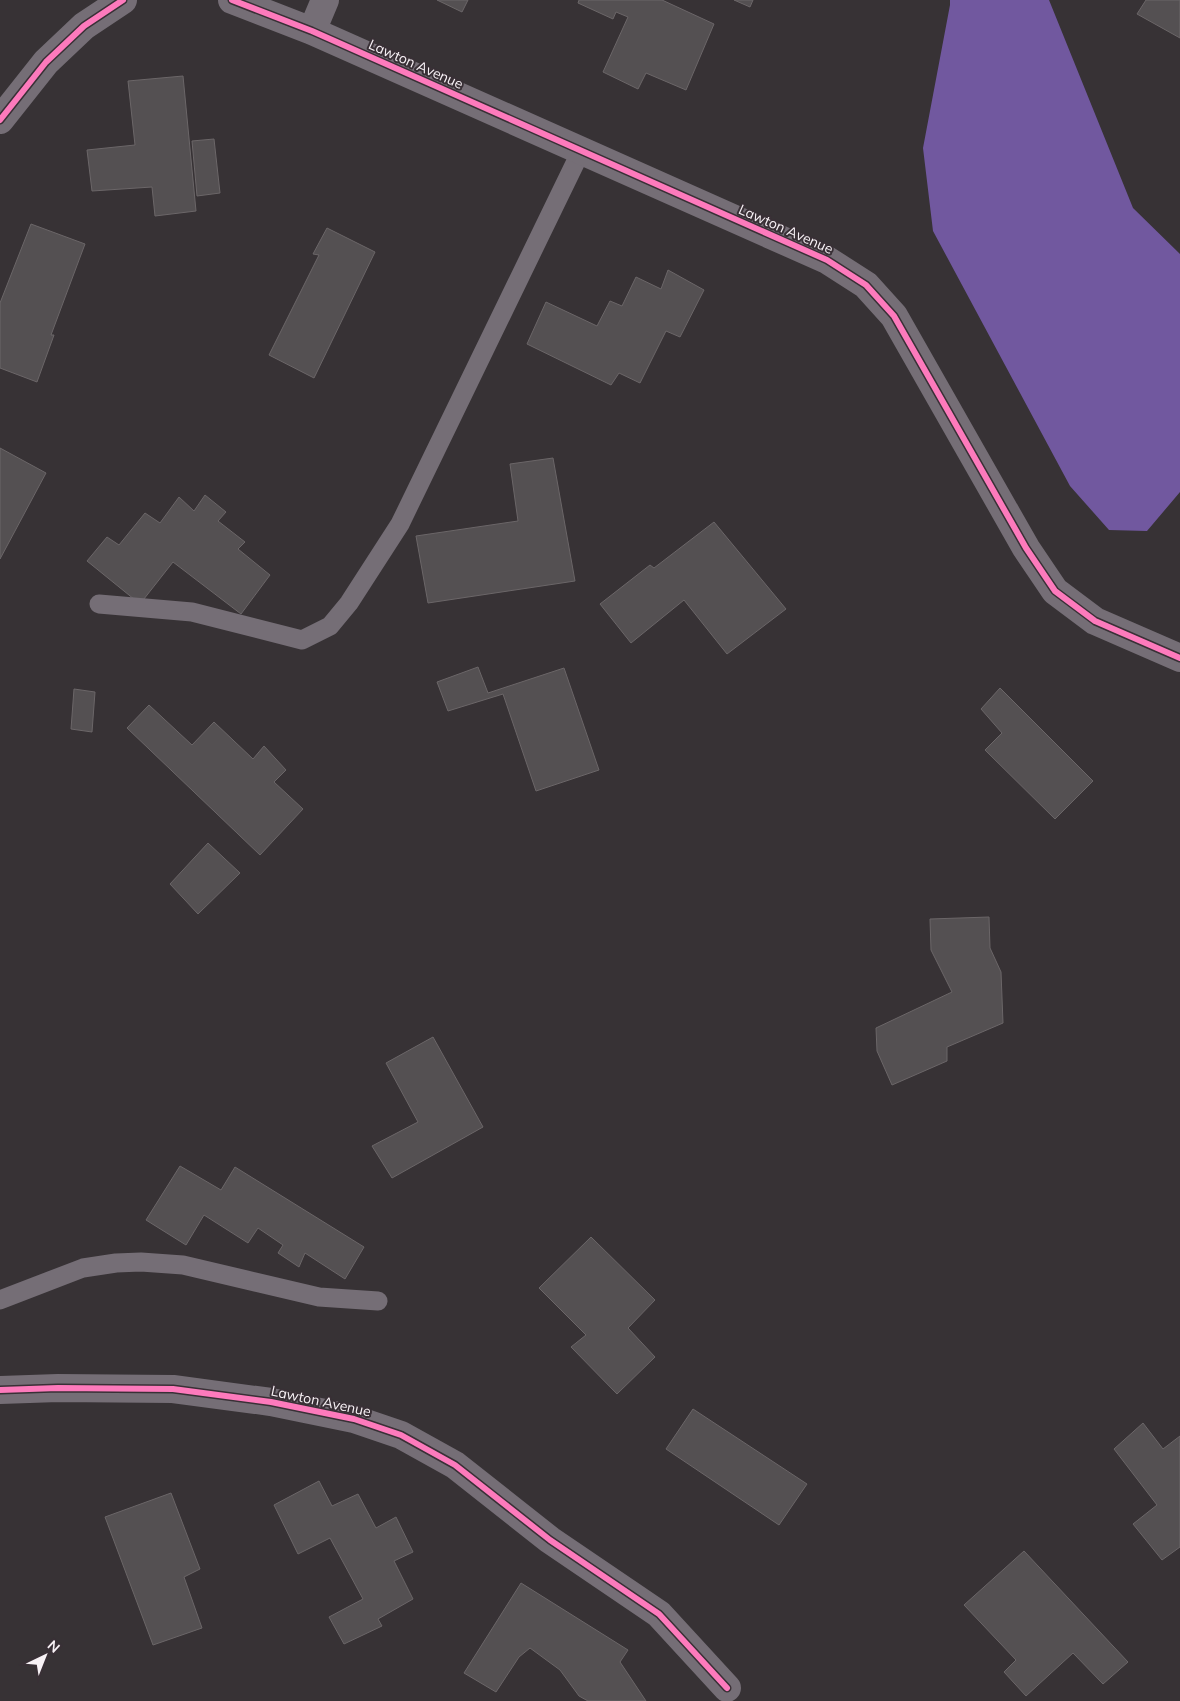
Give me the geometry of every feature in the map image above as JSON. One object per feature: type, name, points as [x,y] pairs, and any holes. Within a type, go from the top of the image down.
[{"type":"street","points":[[0,120],[46,62],[84,26],[123,0]]},
{"type":"street","name":"Lawton Avenue","points":[[232,0],[312,31],[827,260],[866,285],[894,316],[1026,548],[1055,591],[1095,621],[1180,658]]},
{"type":"street","points":[[312,31],[325,0]]},
{"type":"street","name":"Lawton Avenue","points":[[0,1390],[58,1388],[173,1389],[271,1402],[354,1419],[401,1435],[456,1465],[550,1540],[659,1614],[727,1688]]},
{"type":"lane","points":[[99,604],[192,612],[302,640],[330,626],[349,603],[400,524],[581,151]]},
{"type":"lane","points":[[0,1300],[83,1268],[116,1263],[141,1262],[183,1265],[319,1297],[378,1301]]},
{"type":"shaded area","points":[[950,0],[1049,0],[1133,208],[1180,254],[1180,492],[1147,531],[1109,530],[1070,486],[933,231],[923,148]]},
{"type":"building","points":[[437,0],[468,0],[462,12]]},
{"type":"building","points":[[579,0],[662,0],[714,24],[686,90],[646,73],[638,89],[603,72],[628,17],[616,12],[613,19],[578,3]]},
{"type":"building","points":[[734,0],[753,0],[750,7]]},
{"type":"building","points":[[1146,0],[1180,0],[1180,38],[1137,14]]},
{"type":"building","points":[[183,76],[196,211],[155,216],[152,187],[92,191],[87,150],[135,145],[128,81]]},
{"type":"building","points":[[214,139],[220,193],[197,196],[192,141]]},
{"type":"building","points":[[31,224],[85,244],[51,335],[54,335],[37,382],[0,368],[0,303]]},
{"type":"building","points":[[327,228],[375,252],[314,378],[269,355],[319,255],[313,254]]},
{"type":"building","points":[[668,270],[704,290],[680,337],[666,331],[640,383],[619,373],[611,385],[527,344],[546,302],[597,326],[610,301],[622,306],[636,277],[661,289]]},
{"type":"building","points":[[0,448],[46,473],[0,559]]},
{"type":"building","points":[[553,458],[575,581],[428,603],[416,536],[518,521],[510,464]]},
{"type":"building","points":[[205,495],[226,512],[218,521],[245,542],[238,549],[270,575],[241,614],[173,562],[140,604],[87,561],[107,537],[119,545],[145,513],[160,523],[179,497],[194,511]]},
{"type":"building","points":[[714,522],[786,609],[727,654],[684,600],[631,643],[600,604],[650,565],[654,568]]},
{"type":"building","points":[[478,667],[488,693],[564,668],[599,770],[536,791],[503,694],[448,711],[437,682]]},
{"type":"building","points":[[1000,688],[1093,781],[1055,819],[985,750],[1002,733],[981,709]]},
{"type":"building","points":[[74,689],[95,692],[92,732],[71,729]]},
{"type":"building","points":[[149,705],[192,745],[214,722],[253,759],[264,746],[286,770],[274,782],[303,809],[260,855],[127,728]]},
{"type":"building","points":[[208,843],[240,873],[198,914],[170,884]]},
{"type":"building","points":[[989,917],[990,948],[1001,972],[1003,1023],[947,1047],[947,1061],[892,1085],[877,1051],[876,1028],[952,992],[931,950],[930,919]]},
{"type":"building","points":[[433,1037],[483,1127],[392,1178],[372,1146],[418,1122],[386,1063]]},
{"type":"building","points":[[180,1166],[221,1190],[235,1167],[364,1247],[345,1279],[305,1253],[299,1267],[278,1253],[283,1245],[258,1228],[248,1243],[204,1215],[186,1245],[146,1220]]},
{"type":"building","points":[[591,1237],[655,1300],[628,1328],[655,1357],[617,1394],[571,1347],[586,1335],[539,1288]]},
{"type":"building","points":[[693,1409],[807,1484],[779,1525],[666,1449]]},
{"type":"building","points":[[1143,1423],[1163,1449],[1180,1436],[1180,1547],[1162,1560],[1133,1524],[1157,1505],[1114,1449]]},
{"type":"building","points":[[319,1481],[332,1506],[358,1494],[376,1528],[396,1517],[413,1552],[394,1561],[413,1599],[378,1619],[382,1626],[344,1644],[329,1617],[363,1599],[330,1538],[298,1554],[274,1505]]},
{"type":"building","points":[[171,1493],[200,1569],[184,1577],[202,1628],[153,1645],[105,1517]]},
{"type":"building","points":[[1024,1551],[1128,1662],[1103,1684],[1073,1653],[1026,1696],[1004,1672],[1016,1660],[964,1605]]},
{"type":"building","points":[[521,1583],[628,1650],[620,1662],[646,1701],[588,1701],[579,1696],[560,1670],[530,1648],[519,1657],[496,1692],[464,1673]]},
{"type":"cycle path","points":[[0,120],[46,62],[84,26],[123,0]]},
{"type":"cycle path","points":[[232,0],[312,31],[827,260],[866,285],[894,316],[1026,548],[1055,591],[1095,621],[1180,658]]},
{"type":"cycle path","points":[[0,1390],[58,1388],[173,1389],[271,1402],[354,1419],[401,1435],[455,1465],[550,1540],[659,1614],[727,1688]]}]
